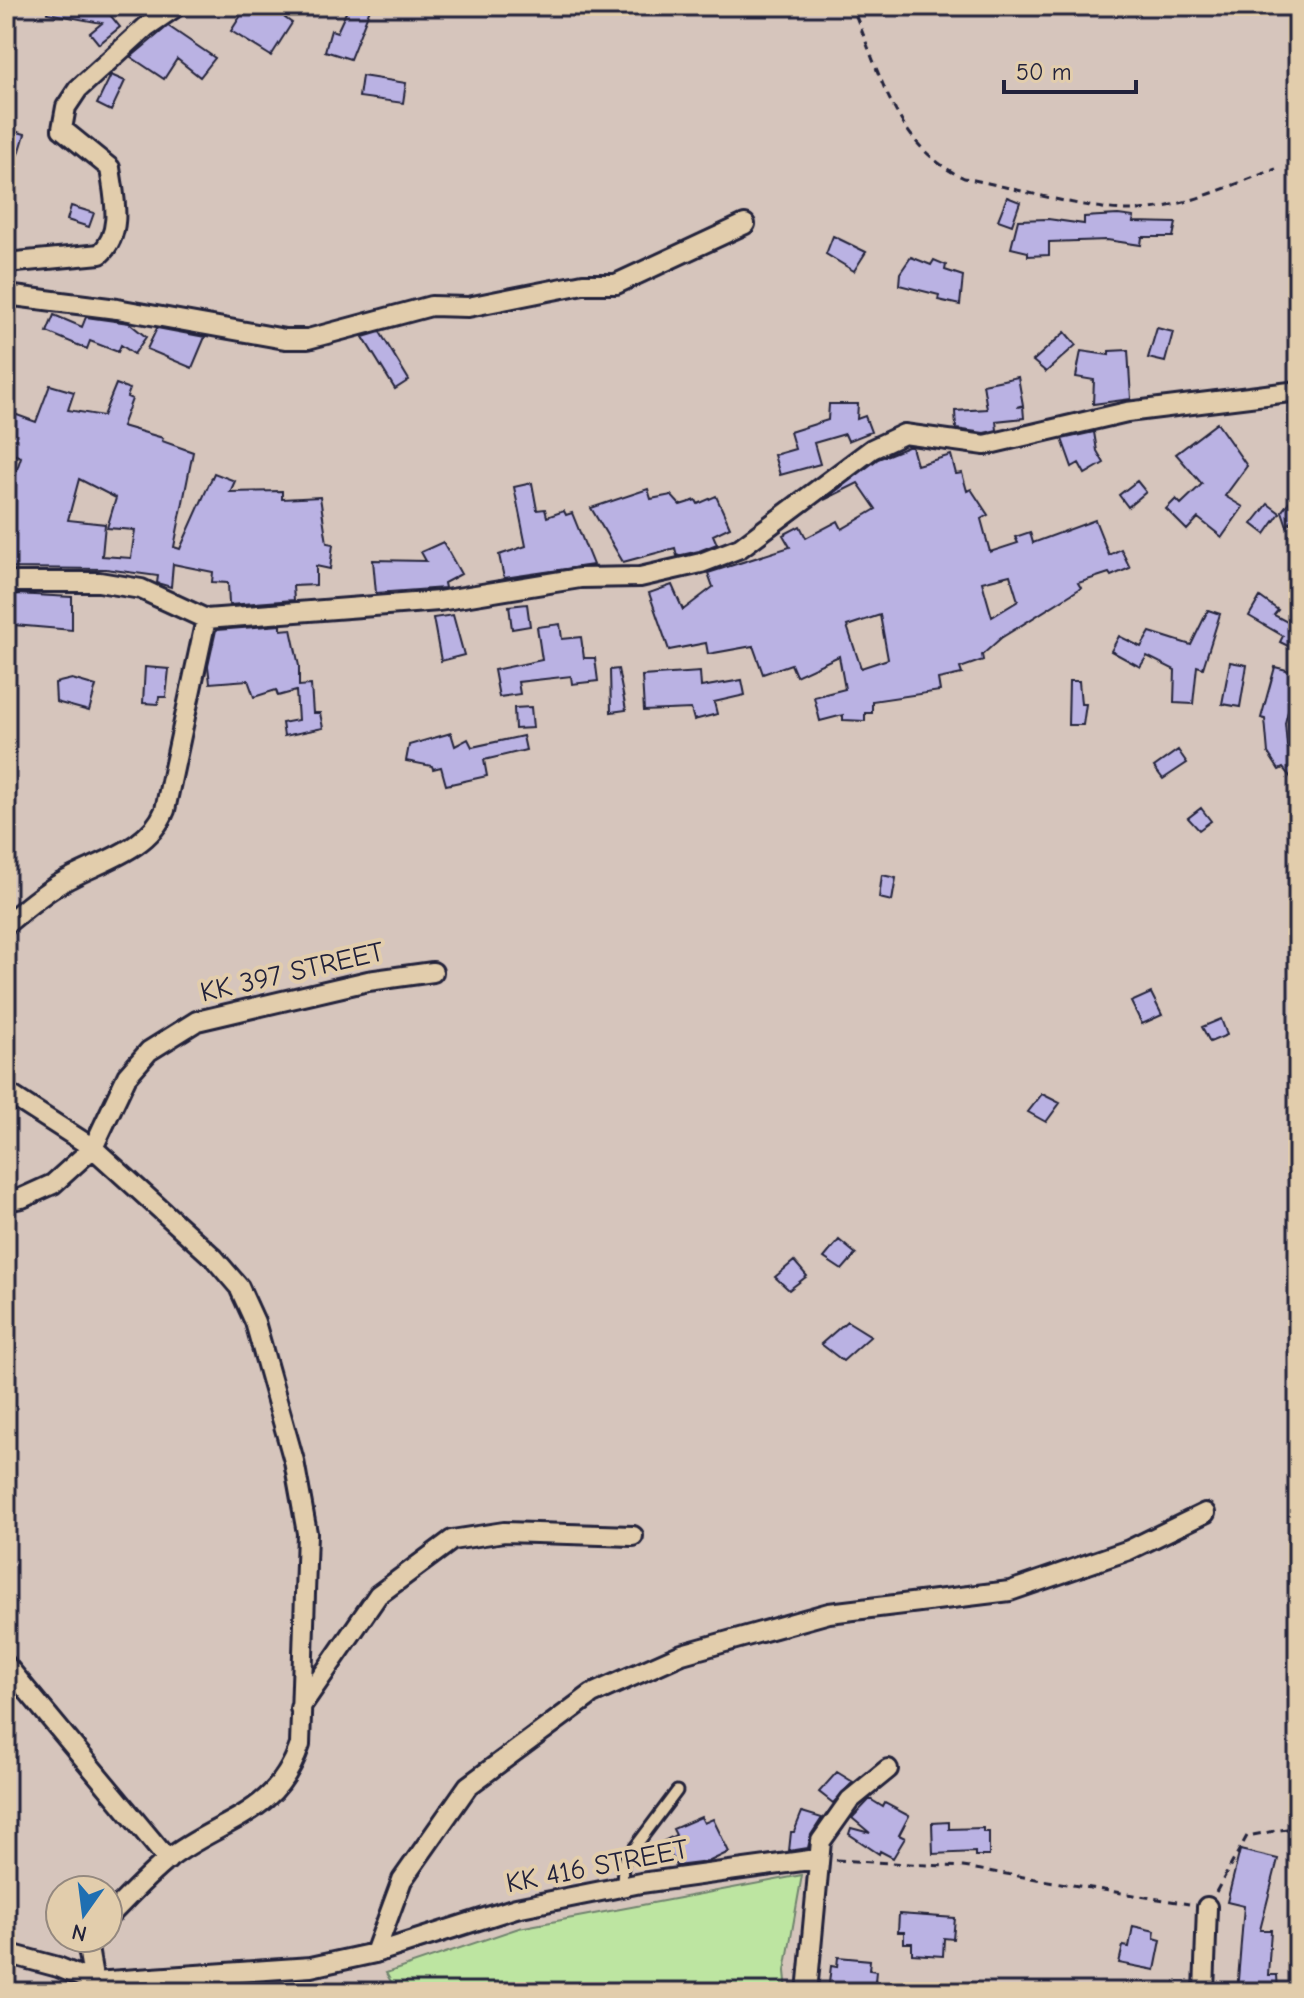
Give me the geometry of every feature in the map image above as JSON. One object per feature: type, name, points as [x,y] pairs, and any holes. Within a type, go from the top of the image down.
[{"type":"street","points":[[6,263],[100,254],[111,244],[115,218],[110,168],[62,129],[66,107],[95,72],[177,6]]},
{"type":"street","points":[[6,295],[117,309],[285,339],[308,339],[431,306],[468,307],[583,284],[616,284],[745,224]]},
{"type":"street","points":[[6,582],[99,582],[141,589],[206,619],[439,601],[580,578],[654,575],[701,563],[740,548],[872,449],[904,434],[985,445],[1127,412],[1298,391]]},
{"type":"street","points":[[6,924],[57,884],[137,846],[157,830],[165,810],[206,619]]},
{"type":"street","name":"KK 397 STREET","points":[[6,1201],[22,1198],[53,1184],[93,1148],[127,1076],[149,1051],[197,1021],[368,981],[433,972]]},
{"type":"street","points":[[6,1092],[93,1148],[214,1258],[239,1287],[255,1322],[294,1461],[307,1533],[300,1745],[281,1786],[264,1801],[168,1860],[124,1902]]},
{"type":"street","points":[[375,1953],[402,1880],[468,1786],[592,1694],[682,1654],[829,1613],[1010,1591],[1129,1550],[1205,1513]]},
{"type":"street","points":[[300,1708],[378,1595],[452,1540],[504,1532],[633,1536]]},
{"type":"street","points":[[6,1665],[168,1860]]},
{"type":"street","points":[[807,1992],[817,1859],[830,1825],[850,1800],[888,1769]]},
{"type":"street","name":"KK 416 STREET","points":[[6,1953],[58,1967],[94,1982],[311,1967],[375,1953],[516,1908],[622,1887],[817,1859]]},
{"type":"street","points":[[1204,1992],[1207,1907]]},
{"type":"street","points":[[89,1954],[94,1982]]},
{"type":"lane","points":[[622,1887],[623,1863],[677,1791]]},
{"type":"path","points":[[846,6],[855,14],[890,102],[910,136],[943,169],[964,178],[1126,210],[1156,208],[1276,169]]},
{"type":"path","points":[[817,1859],[963,1867],[1207,1907],[1247,1836],[1298,1827]]},
{"type":"green space","points":[[802,1875],[785,1971],[787,1992],[397,1992],[386,1973],[519,1928]]},
{"type":"building","points":[[48,6],[103,6],[120,27],[99,44],[90,33],[102,23],[47,13]]},
{"type":"building","points":[[247,6],[300,6],[285,18],[292,23],[271,56],[231,31]]},
{"type":"building","points":[[349,6],[371,6],[350,59],[325,51],[331,30],[337,32]]},
{"type":"building","points":[[168,26],[215,58],[200,77],[177,59],[164,79],[131,57]]},
{"type":"building","points":[[111,75],[125,81],[111,111],[97,104]]},
{"type":"building","points":[[362,76],[406,83],[403,103],[359,97]]},
{"type":"building","points":[[6,129],[25,134],[19,154],[6,150]]},
{"type":"building","points":[[1007,197],[1020,202],[1012,225],[998,220]]},
{"type":"building","points":[[71,206],[94,213],[89,227],[67,220]]},
{"type":"building","points":[[1084,217],[1134,217],[1133,222],[1176,223],[1173,237],[1142,237],[1141,245],[1107,240],[1049,242],[1049,255],[1028,256],[1028,252],[1011,248],[1018,220],[1048,219],[1084,224]]},
{"type":"building","points":[[833,236],[866,252],[854,271],[826,254]]},
{"type":"building","points":[[911,257],[931,265],[934,260],[946,265],[945,270],[963,276],[960,305],[938,300],[939,295],[899,285],[900,273]]},
{"type":"building","points":[[54,315],[82,327],[86,317],[129,323],[146,337],[134,354],[121,345],[118,352],[90,341],[87,349],[47,332]]},
{"type":"building","points":[[157,328],[205,337],[192,368],[147,349]]},
{"type":"building","points":[[1157,328],[1173,332],[1165,362],[1148,358]]},
{"type":"building","points":[[380,332],[409,380],[395,389],[363,337]]},
{"type":"building","points":[[1065,332],[1076,345],[1046,372],[1033,361]]},
{"type":"building","points":[[1128,350],[1131,399],[1093,404],[1094,380],[1076,377],[1081,351],[1109,355],[1109,351]]},
{"type":"building","points":[[1018,377],[1023,405],[1017,407],[1023,406],[1024,418],[996,421],[997,430],[984,433],[956,429],[955,411],[987,409],[983,384]]},
{"type":"building","points":[[116,384],[130,389],[127,397],[132,399],[122,426],[163,438],[162,441],[193,452],[174,547],[180,549],[214,473],[235,481],[230,492],[282,491],[282,499],[320,497],[327,543],[333,544],[330,569],[316,566],[316,585],[293,586],[294,600],[229,605],[228,583],[212,582],[213,572],[173,564],[171,587],[157,583],[158,576],[106,569],[6,568],[6,489],[10,490],[21,457],[6,451],[6,411],[36,422],[50,385],[74,392],[68,410],[103,416]],"holes":[[[79,479],[116,498],[107,528],[135,530],[131,558],[102,556],[105,524],[68,520]]]},
{"type":"building","points":[[829,404],[858,404],[857,419],[865,416],[871,432],[848,441],[845,434],[814,443],[820,464],[780,475],[774,455],[795,449],[790,432],[828,420]]},
{"type":"building","points":[[1217,423],[1247,466],[1225,496],[1243,507],[1222,537],[1198,518],[1187,530],[1166,509],[1176,499],[1181,504],[1202,484],[1176,454]]},
{"type":"building","points":[[1094,432],[1097,451],[1104,463],[1085,474],[1079,463],[1072,467],[1062,439]]},
{"type":"building","points":[[908,447],[912,447],[917,465],[951,455],[956,474],[962,473],[967,491],[971,489],[988,515],[981,519],[990,552],[1018,543],[1015,537],[1030,532],[1033,543],[1095,520],[1109,555],[1121,549],[1130,568],[1111,576],[1109,573],[1078,583],[1081,588],[1001,638],[982,655],[983,660],[960,668],[962,674],[938,679],[940,691],[872,701],[872,713],[865,713],[865,721],[843,720],[843,715],[820,721],[814,697],[845,689],[839,656],[796,676],[791,664],[763,674],[753,646],[708,654],[706,643],[669,650],[649,593],[672,585],[683,610],[713,587],[708,573],[790,547],[783,535],[800,526],[806,538],[838,521],[842,529],[876,509],[858,483],[824,500],[878,459]],"holes":[[[1010,575],[1018,601],[992,617],[982,582]],[[880,615],[888,659],[861,668],[847,626]]]},
{"type":"building","points":[[1137,481],[1146,492],[1128,507],[1119,495]]},
{"type":"building","points":[[532,483],[537,510],[545,509],[547,517],[564,511],[566,515],[572,513],[593,565],[504,578],[499,555],[526,546],[514,487]]},
{"type":"building","points":[[648,489],[651,499],[671,495],[680,505],[696,500],[698,504],[716,496],[730,527],[713,535],[717,544],[699,551],[677,556],[675,548],[623,562],[591,508]]},
{"type":"building","points":[[1298,490],[1298,512],[1287,526],[1282,511]]},
{"type":"building","points":[[1268,504],[1280,513],[1265,534],[1252,524]]},
{"type":"building","points":[[443,542],[461,574],[444,583],[445,588],[376,593],[373,560],[426,561],[421,552]]},
{"type":"building","points":[[15,594],[72,597],[72,630],[14,625]]},
{"type":"building","points":[[1260,597],[1278,610],[1274,615],[1289,623],[1298,606],[1298,651],[1280,642],[1283,636],[1249,616]]},
{"type":"building","points":[[527,604],[530,626],[512,629],[509,606]]},
{"type":"building","points":[[1208,610],[1220,614],[1203,668],[1197,666],[1193,704],[1174,703],[1175,670],[1147,656],[1140,667],[1111,651],[1119,636],[1141,647],[1150,632],[1191,645]]},
{"type":"building","points":[[453,615],[464,655],[441,661],[433,618]]},
{"type":"building","points":[[560,624],[562,639],[581,637],[584,658],[595,658],[598,681],[572,684],[571,676],[518,682],[520,694],[499,697],[494,670],[542,660],[537,627]]},
{"type":"building","points":[[281,625],[281,630],[291,629],[299,666],[299,686],[311,685],[313,713],[320,713],[323,728],[284,736],[282,723],[298,720],[296,691],[278,696],[276,690],[254,697],[248,680],[210,683],[208,666],[216,630]]},
{"type":"building","points":[[1230,662],[1247,665],[1240,707],[1222,704]]},
{"type":"building","points":[[145,667],[169,669],[166,697],[159,697],[158,704],[143,703]]},
{"type":"building","points":[[1275,667],[1298,673],[1285,723],[1287,746],[1298,764],[1298,786],[1283,768],[1279,770],[1268,753],[1265,719],[1261,718]]},
{"type":"building","points":[[618,669],[626,710],[611,712],[610,670]]},
{"type":"building","points":[[700,672],[701,687],[742,680],[745,695],[714,702],[717,714],[694,720],[691,709],[644,711],[642,676]]},
{"type":"building","points":[[72,679],[96,686],[89,711],[56,702],[55,683]]},
{"type":"building","points":[[1069,681],[1079,681],[1081,704],[1086,704],[1083,725],[1068,725]]},
{"type":"building","points":[[531,707],[533,728],[515,729],[514,708]]},
{"type":"building","points":[[451,733],[455,746],[468,739],[472,747],[523,736],[526,750],[484,760],[487,776],[446,785],[441,767],[433,769],[432,766],[406,761],[409,745]]},
{"type":"building","points":[[1178,750],[1187,763],[1163,779],[1154,767]]},
{"type":"building","points":[[1201,808],[1211,821],[1199,830],[1188,818]]},
{"type":"building","points":[[882,875],[896,878],[892,901],[879,898]]},
{"type":"building","points":[[1151,993],[1162,1015],[1142,1024],[1131,1002]]},
{"type":"building","points":[[1221,1019],[1227,1035],[1210,1042],[1202,1027]]},
{"type":"building","points":[[1042,1094],[1060,1103],[1046,1122],[1028,1112]]},
{"type":"building","points":[[839,1240],[856,1254],[842,1270],[824,1258]]},
{"type":"building","points":[[794,1261],[807,1276],[789,1290],[775,1277]]},
{"type":"building","points":[[847,1321],[871,1336],[843,1361],[821,1344]]},
{"type":"building","points":[[837,1772],[853,1782],[833,1803],[819,1792]]},
{"type":"building","points":[[870,1799],[909,1816],[899,1835],[905,1838],[893,1858],[880,1851],[879,1854],[849,1834],[851,1828],[870,1833],[852,1818]]},
{"type":"building","points":[[802,1812],[822,1818],[811,1835],[808,1848],[789,1851],[791,1832],[794,1832]]},
{"type":"building","points":[[701,1817],[704,1823],[713,1819],[729,1852],[708,1862],[676,1866],[664,1841],[676,1835],[673,1829]]},
{"type":"building","points":[[949,1822],[949,1829],[983,1828],[983,1832],[989,1832],[989,1856],[975,1856],[975,1852],[933,1854],[932,1823]]},
{"type":"building","points":[[1240,1850],[1278,1859],[1260,1930],[1271,1930],[1268,1975],[1277,1975],[1278,1992],[1237,1992],[1244,1906],[1227,1902]]},
{"type":"building","points":[[899,1914],[955,1918],[953,1939],[944,1938],[943,1956],[912,1954],[912,1943],[904,1943],[904,1932],[898,1932]]},
{"type":"building","points":[[1133,1926],[1155,1931],[1154,1938],[1161,1940],[1155,1970],[1119,1963],[1123,1946],[1129,1947]]},
{"type":"building","points":[[838,1957],[870,1960],[869,1970],[876,1971],[874,1992],[828,1992],[831,1966],[837,1967]]}]
